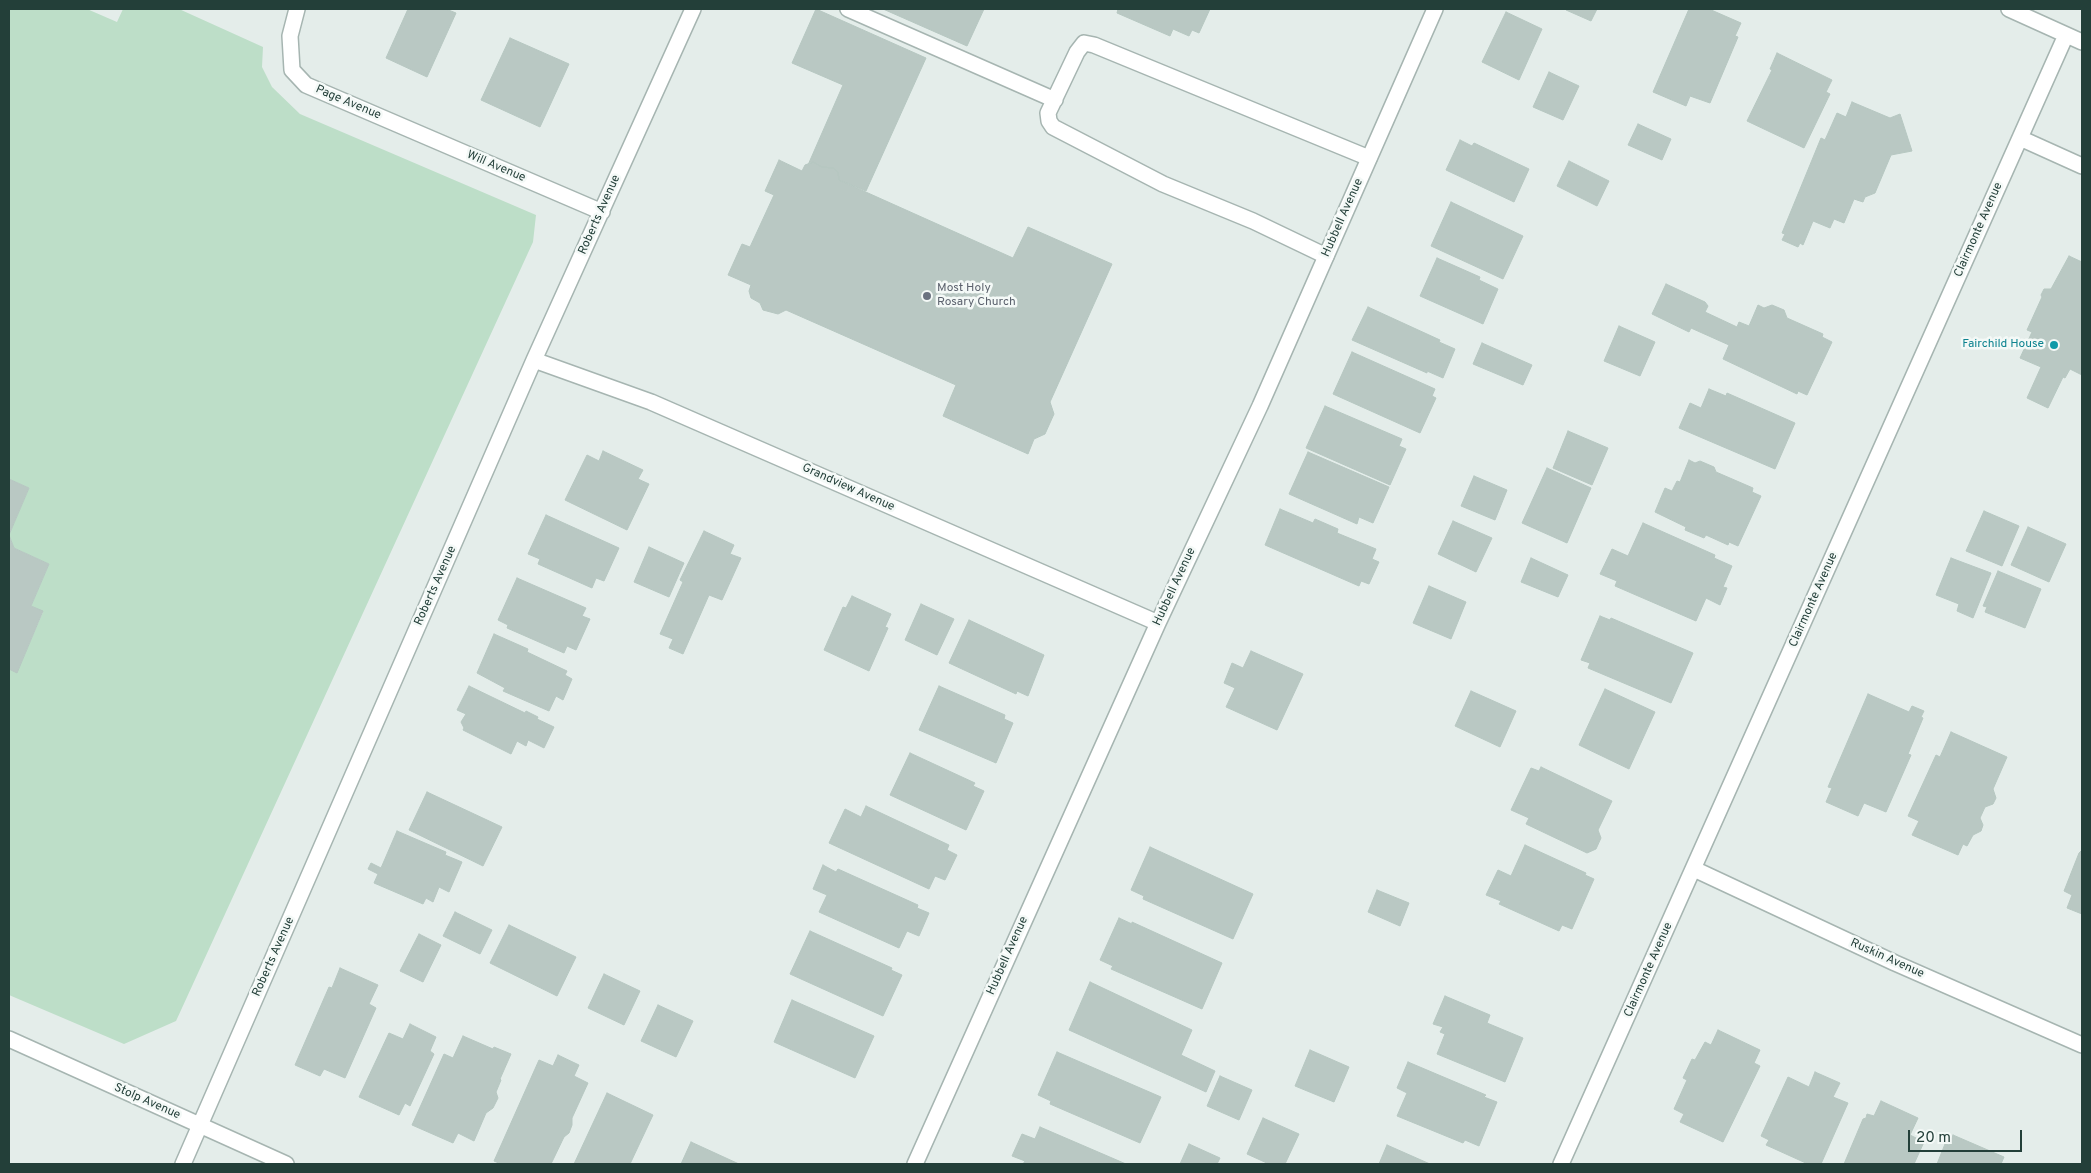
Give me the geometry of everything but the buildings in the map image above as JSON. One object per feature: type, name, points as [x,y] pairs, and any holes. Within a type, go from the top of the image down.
[{"type":"street","name":"Page Avenue","points":[[297,9],[290,36],[292,70],[306,85],[390,122]]},
{"type":"street","name":"Roberts Avenue","points":[[183,1164],[534,360],[693,9]]},
{"type":"street","points":[[848,9],[1055,100]]},
{"type":"street","name":"Hubbell Avenue","points":[[915,1164],[1158,623],[1260,406],[1435,9]]},
{"type":"street","points":[[2009,9],[2082,42]]},
{"type":"street","name":"Clairmonte Avenue","points":[[1561,1164],[2066,35]]},
{"type":"street","points":[[1326,256],[1253,221],[1163,184],[1053,127],[1049,121],[1048,113],[1077,52],[1084,44],[1094,45],[1369,158]]},
{"type":"street","name":"Will Avenue","points":[[390,122],[602,212]]},
{"type":"street","points":[[2020,138],[2082,166]]},
{"type":"street","name":"Grandview Avenue","points":[[534,360],[651,402],[1158,623]]},
{"type":"street","name":"Ruskin Avenue","points":[[1694,870],[1895,963],[2082,1045]]},
{"type":"street","name":"Stolp Avenue","points":[[9,1040],[286,1164]]},
{"type":"green space","points":[[9,9],[87,9],[117,22],[123,9],[179,9],[263,47],[262,67],[272,87],[300,114],[536,215],[533,242],[176,1021],[124,1044],[9,995],[9,669],[17,672],[43,612],[31,606],[49,564],[14,548],[9,535],[29,488],[9,479]]},
{"type":"place","name":"Most Holy Rosary Church","points":[[927,296]]},
{"type":"place","name":"Fairchild House","points":[[2054,345]]}]
